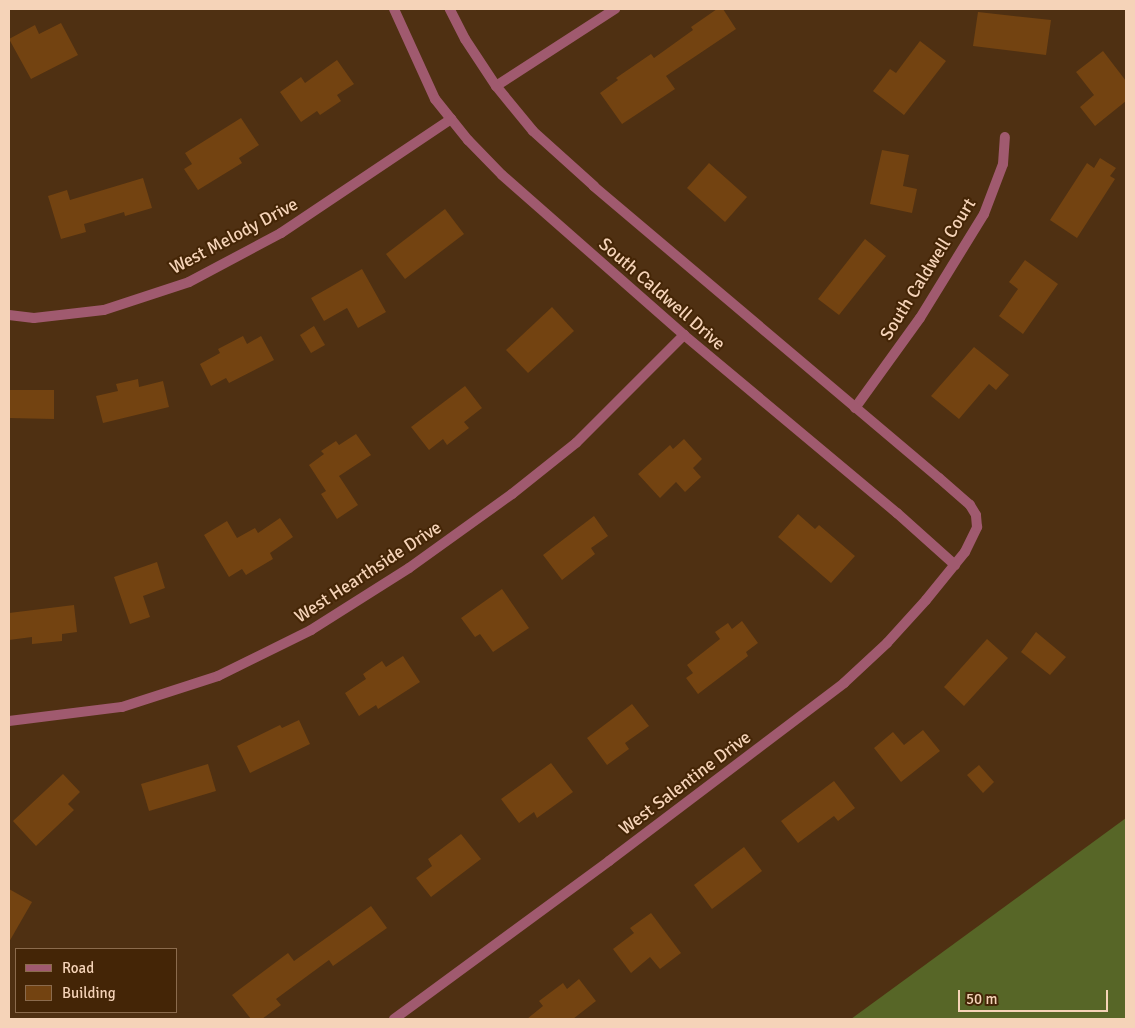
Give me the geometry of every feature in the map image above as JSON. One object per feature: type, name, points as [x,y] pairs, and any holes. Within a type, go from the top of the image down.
[{"type":"street","name":"South Caldwell Drive","points":[[394,9],[435,98],[451,119],[502,175],[684,335],[897,513],[955,565]]},
{"type":"street","points":[[450,9],[465,39],[496,86],[533,131],[587,180],[855,408]]},
{"type":"street","points":[[496,86],[615,9]]},
{"type":"street","name":"West Melody Drive","points":[[9,315],[34,318],[104,310],[189,282],[281,233],[451,119]]},
{"type":"street","name":"South Caldwell Court","points":[[855,408],[920,318],[984,214],[1003,164],[1005,137]]},
{"type":"street","name":"West Hearthside Drive","points":[[9,722],[122,707],[218,676],[311,630],[409,568],[512,494],[576,443],[684,335]]},
{"type":"street","name":"West Salentine Drive","points":[[394,1019],[844,683],[887,643],[955,565],[970,544],[977,527],[976,515],[970,506],[855,408]]},
{"type":"green space","points":[[1126,818],[1126,1019],[851,1019]]},
{"type":"building","points":[[717,9],[723,9],[736,29],[666,76],[675,89],[622,124],[600,93],[618,80],[616,78],[651,54],[654,58],[693,30],[691,27]]},
{"type":"building","points":[[978,12],[1051,20],[1046,55],[973,46]]},
{"type":"building","points":[[61,23],[78,55],[31,79],[9,39],[35,25],[39,34]]},
{"type":"building","points":[[920,41],[946,61],[904,115],[873,91],[890,69],[896,73]]},
{"type":"building","points":[[1103,51],[1126,81],[1126,101],[1095,126],[1080,107],[1094,95],[1076,72]]},
{"type":"building","points":[[337,60],[354,84],[337,95],[341,101],[320,115],[317,111],[301,122],[280,92],[301,77],[305,83]]},
{"type":"building","points":[[241,118],[259,145],[239,158],[242,163],[198,190],[184,169],[192,164],[185,153]]},
{"type":"building","points":[[882,150],[909,155],[903,186],[917,189],[912,213],[870,204]]},
{"type":"building","points":[[1100,158],[1116,168],[1110,176],[1115,179],[1077,238],[1050,220],[1087,163],[1094,168]]},
{"type":"building","points":[[709,163],[747,197],[725,222],[687,188]]},
{"type":"building","points":[[143,178],[152,208],[125,216],[124,212],[84,224],[86,232],[61,239],[48,196],[67,190],[70,200]]},
{"type":"building","points":[[445,209],[464,234],[405,279],[386,254]]},
{"type":"building","points":[[865,239],[886,256],[839,315],[818,299]]},
{"type":"building","points":[[1025,260],[1058,284],[1023,334],[999,316],[1018,289],[1009,282]]},
{"type":"building","points":[[362,269],[386,312],[358,328],[347,308],[324,321],[311,298]]},
{"type":"building","points":[[552,307],[574,331],[528,373],[506,350]]},
{"type":"building","points":[[314,326],[325,345],[311,353],[300,335]]},
{"type":"building","points":[[243,336],[247,344],[261,336],[274,360],[229,383],[226,378],[211,386],[200,364],[220,353],[218,349]]},
{"type":"building","points":[[974,347],[1009,375],[996,390],[989,384],[959,419],[931,396]]},
{"type":"building","points":[[138,379],[139,387],[163,381],[169,407],[103,423],[96,396],[118,391],[116,384]]},
{"type":"building","points":[[465,386],[482,408],[464,422],[469,428],[447,445],[443,439],[429,450],[411,427]]},
{"type":"building","points":[[9,390],[54,390],[54,419],[9,418]]},
{"type":"building","points":[[356,434],[371,455],[339,476],[358,505],[337,519],[321,494],[326,491],[309,465],[324,454],[321,451],[336,441],[339,445]]},
{"type":"building","points":[[684,439],[702,459],[693,468],[701,477],[685,492],[676,482],[660,498],[638,474],[670,445],[673,449]]},
{"type":"building","points":[[798,514],[815,529],[819,525],[855,556],[831,583],[778,537]]},
{"type":"building","points":[[594,516],[608,536],[591,548],[595,554],[562,580],[543,555]]},
{"type":"building","points":[[280,518],[293,537],[270,553],[273,559],[246,575],[242,569],[229,577],[204,535],[227,521],[237,538],[255,528],[258,533]]},
{"type":"building","points":[[157,562],[165,588],[143,596],[150,617],[130,624],[114,577]]},
{"type":"building","points":[[502,589],[529,628],[493,652],[480,634],[475,637],[461,618]]},
{"type":"building","points":[[74,605],[77,632],[62,634],[62,641],[32,644],[32,637],[9,640],[9,613]]},
{"type":"building","points":[[742,621],[758,643],[746,652],[748,656],[698,694],[686,678],[693,673],[687,665],[720,639],[715,632],[728,623],[732,629]]},
{"type":"building","points":[[1036,632],[1066,657],[1050,675],[1021,652]]},
{"type":"building","points":[[987,639],[1008,658],[964,706],[944,687]]},
{"type":"building","points":[[403,656],[420,682],[378,709],[376,705],[359,716],[345,693],[366,679],[363,674],[382,661],[386,667]]},
{"type":"building","points":[[632,704],[649,726],[625,743],[629,749],[607,765],[587,738]]},
{"type":"building","points":[[299,720],[310,744],[250,773],[237,746],[280,725],[282,728]]},
{"type":"building","points":[[923,730],[940,751],[901,782],[874,748],[893,732],[904,745]]},
{"type":"building","points":[[551,763],[573,792],[537,818],[534,812],[519,823],[501,799]]},
{"type":"building","points":[[208,764],[216,791],[149,811],[141,784]]},
{"type":"building","points":[[979,765],[994,782],[983,793],[967,775]]},
{"type":"building","points":[[63,774],[80,792],[68,804],[74,810],[36,846],[13,821]]},
{"type":"building","points":[[834,781],[855,808],[838,821],[834,816],[798,843],[781,821]]},
{"type":"building","points":[[461,834],[481,859],[431,897],[416,878],[432,866],[428,859]]},
{"type":"building","points":[[744,847],[762,871],[712,909],[694,885]]},
{"type":"building","points":[[9,889],[32,902],[9,942]]},
{"type":"building","points":[[371,906],[387,928],[333,966],[329,960],[276,999],[281,1005],[262,1019],[251,1019],[232,995],[288,953],[294,961]]},
{"type":"building","points":[[651,913],[681,953],[660,969],[650,957],[631,973],[613,949],[634,933],[630,928]]},
{"type":"building","points":[[579,979],[596,1001],[573,1019],[527,1019],[543,1006],[539,1001],[563,983],[567,989]]}]
